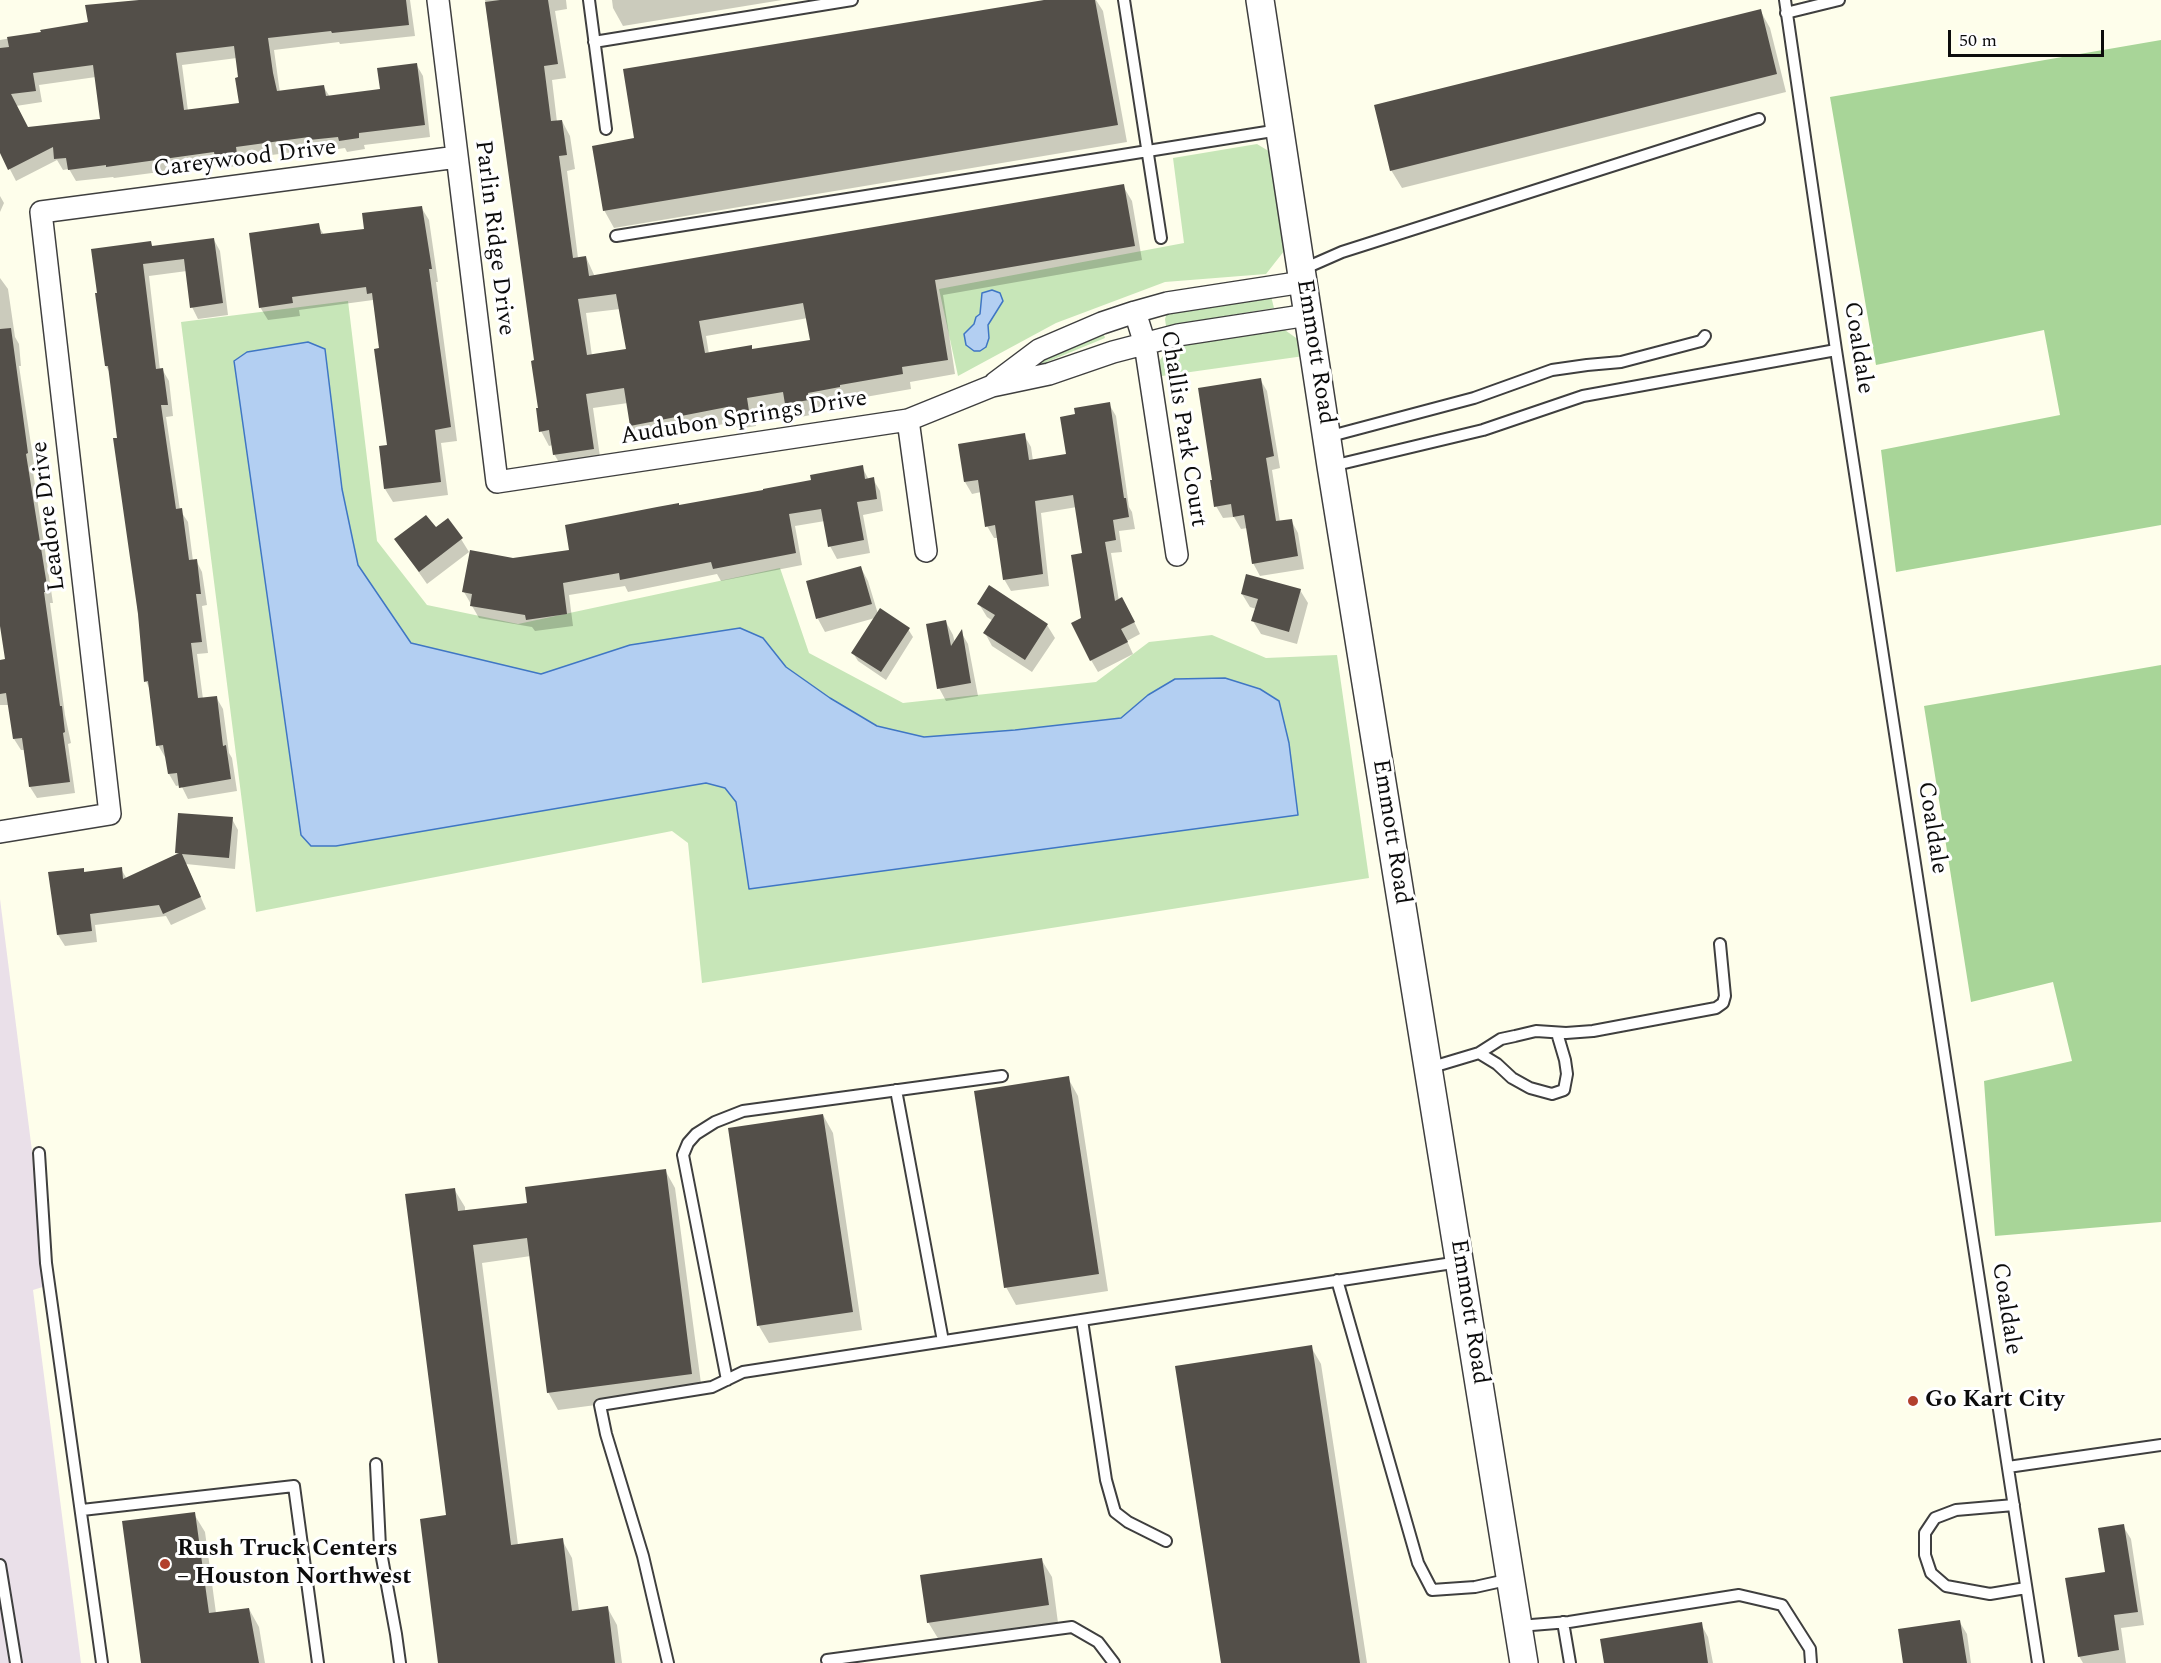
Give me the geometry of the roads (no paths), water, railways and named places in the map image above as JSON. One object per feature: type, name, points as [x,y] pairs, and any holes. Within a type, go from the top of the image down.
[{"type":"street","name":"Parlin Ridge Drive","points":[[438,0],[497,482]]},
{"type":"street","name":"Emmott Road","points":[[1260,0],[1331,466],[1524,1663]]},
{"type":"street","name":"Careywood Drive","points":[[41,212],[457,158]]},
{"type":"street","name":"Leadore Drive","points":[[0,832],[110,814],[41,212]]},
{"type":"street","name":"Audubon Springs Drive","points":[[992,386],[1039,350],[1102,323],[1167,303],[1302,276]]},
{"type":"street","name":"Challis Park Court","points":[[1135,312],[1145,344],[1177,555]]},
{"type":"street","name":"Audubon Springs Drive","points":[[497,482],[908,420],[992,386],[1049,374],[1113,352],[1178,335],[1308,315]]},
{"type":"street","points":[[908,420],[926,551]]},
{"type":"lane","points":[[589,0],[606,129]]},
{"type":"lane","points":[[594,42],[852,0]]},
{"type":"lane","points":[[1124,0],[1161,238]]},
{"type":"lane","name":"Coaldale","points":[[1785,0],[1836,350],[2038,1663]]},
{"type":"lane","points":[[1786,13],[1839,0]]},
{"type":"lane","points":[[1302,276],[1342,252],[1759,119]]},
{"type":"lane","points":[[616,236],[1280,130]]},
{"type":"lane","points":[[1327,437],[1474,398],[1552,370],[1587,364],[1621,362],[1701,341],[1705,336]]},
{"type":"lane","points":[[1331,466],[1483,430],[1584,396],[1836,350]]},
{"type":"lane","points":[[1428,1068],[1479,1053],[1502,1039],[1536,1031],[1557,1033],[1593,1030],[1716,1008],[1723,1003],[1725,996],[1720,944]]},
{"type":"lane","points":[[1479,1053],[1497,1064],[1512,1078],[1530,1088],[1552,1094],[1563,1090],[1567,1074],[1557,1033]]},
{"type":"lane","points":[[727,1380],[683,1155],[688,1143],[696,1134],[715,1122],[743,1111],[1002,1076]]},
{"type":"lane","points":[[896,1090],[943,1341]]},
{"type":"lane","points":[[39,1153],[46,1263],[102,1663]]},
{"type":"lane","points":[[668,1663],[643,1556],[606,1434],[600,1405],[712,1387],[743,1372],[1460,1262]]},
{"type":"lane","points":[[1337,1280],[1418,1563],[1432,1590],[1475,1587],[1511,1579]]},
{"type":"lane","points":[[1082,1320],[1106,1480],[1115,1512],[1128,1522],[1166,1541]]},
{"type":"lane","points":[[2008,1467],[2161,1445]]},
{"type":"lane","points":[[375,1464],[380,1547],[400,1663]]},
{"type":"lane","points":[[82,1510],[294,1486],[318,1663]]},
{"type":"lane","points":[[2014,1505],[1956,1510],[1935,1518],[1925,1533],[1925,1555],[1931,1572],[1946,1586],[1990,1594],[2026,1588]]},
{"type":"lane","points":[[0,1565],[16,1663]]},
{"type":"lane","points":[[1518,1626],[1563,1622],[1739,1595],[1782,1605],[1810,1648],[1812,1663]]},
{"type":"lane","points":[[1563,1622],[1570,1663]]},
{"type":"lane","points":[[827,1660],[1072,1627],[1098,1642],[1114,1663]]},
{"type":"water","points":[[992,290],[1000,293],[1003,301],[988,325],[989,338],[986,347],[980,351],[974,351],[966,345],[964,334],[980,314],[982,293]]},
{"type":"water","points":[[308,342],[325,349],[342,489],[358,565],[411,643],[541,674],[630,645],[740,628],[763,638],[786,667],[830,698],[877,726],[924,737],[1121,718],[1148,695],[1175,679],[1225,678],[1260,689],[1279,701],[1289,743],[1298,815],[749,889],[736,802],[725,788],[706,783],[336,846],[311,846],[301,835],[234,361],[247,352]]},
{"type":"place","name":"Go Kart City","points":[[1913,1401]]},
{"type":"place","name":"Rush Truck Centers – Houston Northwest","points":[[165,1564]]}]
